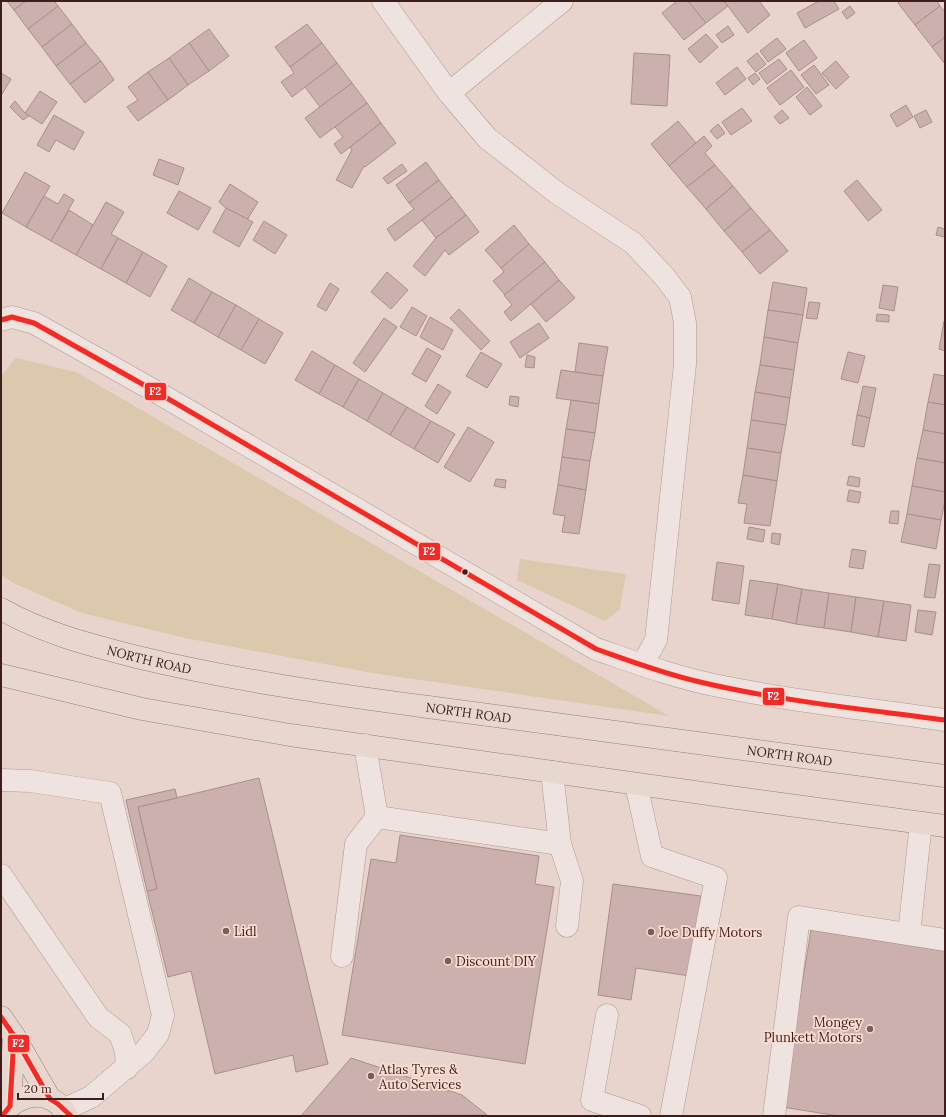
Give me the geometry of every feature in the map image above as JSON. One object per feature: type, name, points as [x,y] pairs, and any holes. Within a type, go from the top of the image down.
[{"type":"main road","name":"NORTH ROAD","points":[[1,609],[16,618],[80,643],[165,664],[269,684],[389,702],[945,776]]},
{"type":"main road","points":[[1,675],[142,709],[290,734],[636,784],[945,826]]},
{"type":"main road","points":[[1,1017],[63,1110]]},
{"type":"main road","points":[[6,1111],[14,1036]]},
{"type":"main road","points":[[6,1111],[19,1099],[29,1096],[40,1096],[63,1110]]},
{"type":"street","points":[[383,1],[448,93],[486,138],[557,193],[633,243],[663,275],[680,297],[686,323],[685,364],[656,640],[642,665]]},
{"type":"street","points":[[448,93],[562,1]]},
{"type":"street","points":[[1,320],[12,317],[34,323],[160,394],[596,649],[642,665],[713,685],[780,697],[945,720]]},
{"type":"street","points":[[342,956],[356,844],[377,816],[365,745]]},
{"type":"street","points":[[552,772],[560,844],[572,881],[566,926]]},
{"type":"street","points":[[1,780],[30,782],[110,793],[163,1015],[158,1034],[144,1052],[91,1097],[63,1110]]},
{"type":"street","points":[[636,784],[652,856],[716,878],[671,1116]]},
{"type":"street","points":[[377,816],[560,844]]},
{"type":"street","points":[[909,934],[921,823]]},
{"type":"street","points":[[1,874],[98,1017],[120,1034],[126,1051],[127,1068]]},
{"type":"street","points":[[774,1116],[799,917],[945,940]]},
{"type":"street","points":[[607,1014],[592,1100],[640,1116]]},
{"type":"shaded area","points":[[16,358],[76,372],[669,716],[378,674],[185,638],[82,613],[13,583],[1,575],[1,376]]},
{"type":"shaded area","points":[[520,559],[626,574],[620,609],[605,621],[517,580]]},
{"type":"building","points":[[7,1],[26,1],[14,10]]},
{"type":"building","points":[[26,1],[54,1],[58,6],[28,29],[14,10]]},
{"type":"building","points":[[677,1],[688,1],[706,23],[684,40],[662,13]]},
{"type":"building","points":[[688,1],[724,1],[728,6],[706,23]]},
{"type":"building","points":[[724,1],[759,1],[770,15],[748,33]]},
{"type":"building","points":[[819,1],[834,1],[839,9],[805,28],[797,13]]},
{"type":"building","points":[[901,1],[937,1],[940,6],[915,25],[898,3]]},
{"type":"building","points":[[58,6],[72,24],[42,47],[28,29]]},
{"type":"building","points":[[850,6],[855,13],[847,19],[842,12]]},
{"type":"building","points":[[940,6],[945,12],[945,37],[932,47],[915,25]]},
{"type":"building","points":[[72,24],[86,43],[56,66],[42,47]]},
{"type":"building","points":[[307,24],[322,43],[290,67],[275,47]]},
{"type":"building","points":[[728,26],[734,35],[722,43],[716,35]]},
{"type":"building","points":[[209,29],[229,56],[209,71],[189,43]]},
{"type":"building","points":[[706,34],[718,47],[700,63],[688,49]]},
{"type":"building","points":[[945,37],[945,64],[932,47]]},
{"type":"building","points":[[777,38],[786,49],[768,62],[760,51]]},
{"type":"building","points":[[804,40],[817,58],[799,71],[786,53]]},
{"type":"building","points":[[86,43],[101,61],[70,84],[56,66]]},
{"type":"building","points":[[189,43],[209,71],[188,85],[169,58]]},
{"type":"building","points":[[322,43],[337,63],[292,97],[281,82],[294,73],[290,67]]},
{"type":"building","points":[[634,53],[670,55],[667,106],[631,104]]},
{"type":"building","points":[[757,53],[766,64],[756,72],[747,61]]},
{"type":"building","points":[[169,58],[188,85],[168,100],[148,72]]},
{"type":"building","points":[[779,59],[787,69],[767,84],[759,73]]},
{"type":"building","points":[[101,61],[114,80],[85,103],[70,84]]},
{"type":"building","points":[[836,61],[849,77],[836,89],[822,73]]},
{"type":"building","points":[[337,63],[352,83],[320,107],[305,87]]},
{"type":"building","points":[[814,65],[829,85],[816,94],[801,75]]},
{"type":"building","points":[[737,67],[746,79],[725,95],[716,83]]},
{"type":"building","points":[[791,70],[804,87],[780,105],[767,88]]},
{"type":"building","points":[[148,72],[168,100],[138,121],[127,107],[138,100],[128,87]]},
{"type":"building","points":[[1,73],[11,79],[2,94],[1,94]]},
{"type":"building","points":[[755,73],[760,79],[753,85],[748,78]]},
{"type":"building","points":[[352,83],[367,103],[320,138],[305,118]]},
{"type":"building","points":[[807,87],[822,106],[810,115],[796,97]]},
{"type":"building","points":[[40,91],[57,102],[42,124],[25,113]]},
{"type":"building","points":[[15,101],[29,116],[23,120],[10,107]]},
{"type":"building","points":[[367,103],[381,123],[341,154],[334,144],[343,137],[335,127]]},
{"type":"building","points":[[906,105],[913,117],[897,127],[890,115]]},
{"type":"building","points":[[742,108],[752,121],[731,135],[722,122]]},
{"type":"building","points":[[782,110],[789,118],[780,124],[774,117]]},
{"type":"building","points":[[926,110],[932,122],[920,128],[914,116]]},
{"type":"building","points":[[54,115],[84,132],[74,150],[56,140],[49,152],[37,145]]},
{"type":"building","points":[[678,121],[696,143],[669,166],[651,144]]},
{"type":"building","points":[[381,123],[396,143],[365,167],[364,166],[352,188],[336,180],[352,150],[350,147]]},
{"type":"building","points":[[718,124],[725,133],[717,139],[710,131]]},
{"type":"building","points":[[704,136],[712,146],[705,153],[715,165],[687,187],[669,166]]},
{"type":"building","points":[[159,159],[184,168],[178,185],[153,175]]},
{"type":"building","points":[[426,162],[439,180],[409,203],[396,185]]},
{"type":"building","points":[[402,164],[407,171],[388,184],[383,178]]},
{"type":"building","points":[[715,165],[733,186],[706,209],[687,187]]},
{"type":"building","points":[[25,172],[50,186],[26,227],[2,213]]},
{"type":"building","points":[[439,180],[452,197],[395,241],[387,229],[414,209],[409,203]]},
{"type":"building","points":[[857,180],[882,210],[868,221],[844,191]]},
{"type":"building","points":[[230,184],[258,202],[247,220],[226,208],[219,202]]},
{"type":"building","points":[[733,186],[751,208],[724,231],[706,209]]},
{"type":"building","points":[[179,191],[211,208],[198,230],[167,213]]},
{"type":"building","points":[[64,194],[74,200],[51,241],[26,227],[44,196],[58,204]]},
{"type":"building","points":[[452,197],[466,215],[436,238],[422,220]]},
{"type":"building","points":[[106,202],[124,212],[111,234],[118,238],[101,269],[76,255]]},
{"type":"building","points":[[226,208],[253,222],[239,247],[213,232]]},
{"type":"building","points":[[751,208],[770,230],[742,252],[724,231]]},
{"type":"building","points":[[69,210],[93,225],[76,255],[51,241]]},
{"type":"building","points":[[466,215],[479,232],[449,255],[445,250],[425,276],[413,266],[436,238]]},
{"type":"building","points":[[264,221],[287,235],[275,254],[253,240]]},
{"type":"building","points":[[514,225],[529,244],[501,268],[485,250]]},
{"type":"building","points":[[938,227],[945,229],[945,237],[936,235]]},
{"type":"building","points":[[770,230],[788,251],[760,274],[742,252]]},
{"type":"building","points":[[118,238],[143,252],[126,283],[101,269]]},
{"type":"building","points":[[529,244],[545,262],[505,295],[493,281],[504,272],[501,268]]},
{"type":"building","points":[[143,252],[167,266],[150,297],[126,283]]},
{"type":"building","points":[[545,262],[559,280],[511,321],[504,312],[512,305],[504,295]]},
{"type":"building","points":[[387,272],[408,290],[391,309],[371,292]]},
{"type":"building","points":[[189,278],[212,292],[194,323],[171,310]]},
{"type":"building","points":[[559,280],[575,298],[546,322],[531,304]]},
{"type":"building","points":[[773,282],[807,288],[803,315],[768,310]]},
{"type":"building","points":[[330,283],[339,289],[326,311],[317,306]]},
{"type":"building","points":[[883,285],[898,287],[894,311],[879,308]]},
{"type":"building","points":[[212,292],[236,305],[218,337],[194,323]]},
{"type":"building","points":[[809,302],[820,303],[817,319],[806,318]]},
{"type":"building","points":[[236,305],[259,319],[241,350],[218,337]]},
{"type":"building","points":[[412,307],[427,316],[416,336],[400,327]]},
{"type":"building","points":[[459,309],[490,341],[481,350],[450,318]]},
{"type":"building","points":[[768,310],[803,315],[798,343],[764,337]]},
{"type":"building","points":[[877,314],[889,315],[889,322],[876,321]]},
{"type":"building","points":[[430,317],[453,330],[443,350],[420,337]]},
{"type":"building","points":[[384,318],[397,327],[365,372],[353,363]]},
{"type":"building","points":[[259,319],[283,333],[265,364],[241,350]]},
{"type":"building","points":[[945,321],[945,351],[939,349]]},
{"type":"building","points":[[539,323],[549,338],[520,358],[510,342]]},
{"type":"building","points":[[764,337],[798,343],[794,370],[760,365]]},
{"type":"building","points":[[579,343],[608,347],[603,376],[575,372]]},
{"type":"building","points":[[427,348],[441,356],[426,382],[412,374]]},
{"type":"building","points":[[312,351],[335,365],[319,394],[295,380]]},
{"type":"building","points":[[481,352],[502,364],[487,388],[466,376]]},
{"type":"building","points":[[848,352],[865,356],[858,383],[841,379]]},
{"type":"building","points":[[527,355],[535,357],[534,368],[525,367]]},
{"type":"building","points":[[335,365],[359,379],[343,407],[319,394]]},
{"type":"building","points":[[760,365],[794,370],[790,398],[755,392]]},
{"type":"building","points":[[561,370],[603,376],[599,404],[556,398]]},
{"type":"building","points":[[934,374],[945,376],[945,405],[928,402]]},
{"type":"building","points":[[359,379],[383,393],[367,421],[343,407]]},
{"type":"building","points":[[438,384],[451,392],[437,414],[425,406]]},
{"type":"building","points":[[863,386],[876,388],[870,418],[857,415]]},
{"type":"building","points":[[755,392],[790,398],[786,425],[751,420]]},
{"type":"building","points":[[383,393],[407,407],[390,435],[367,421]]},
{"type":"building","points":[[510,396],[519,397],[518,407],[509,405]]},
{"type":"building","points":[[571,400],[599,404],[595,433],[566,429]]},
{"type":"building","points":[[928,402],[945,405],[945,434],[923,430]]},
{"type":"building","points":[[407,407],[431,421],[414,449],[390,435]]},
{"type":"building","points":[[857,415],[870,418],[864,447],[852,445]]},
{"type":"building","points":[[751,420],[786,425],[781,453],[747,448]]},
{"type":"building","points":[[431,421],[455,434],[438,463],[414,449]]},
{"type":"building","points":[[468,427],[494,442],[470,482],[444,467]]},
{"type":"building","points":[[566,429],[595,433],[590,461],[562,457]]},
{"type":"building","points":[[923,430],[945,434],[945,463],[917,458]]},
{"type":"building","points":[[747,448],[781,453],[777,481],[743,475]]},
{"type":"building","points":[[562,457],[590,461],[586,490],[558,485]]},
{"type":"building","points":[[917,458],[945,463],[945,492],[912,486]]},
{"type":"building","points":[[743,475],[777,481],[770,526],[744,523],[747,504],[738,503]]},
{"type":"building","points":[[849,476],[860,478],[859,487],[847,485]]},
{"type":"building","points":[[496,479],[506,480],[505,488],[494,486]]},
{"type":"building","points":[[558,485],[586,490],[579,534],[562,532],[565,516],[553,514]]},
{"type":"building","points":[[912,486],[945,492],[945,501],[941,520],[907,514]]},
{"type":"building","points":[[849,490],[861,492],[859,503],[847,501]]},
{"type":"building","points":[[891,511],[899,511],[898,524],[889,523]]},
{"type":"building","points":[[907,514],[941,520],[936,549],[901,542]]},
{"type":"building","points":[[749,527],[765,530],[763,542],[747,539]]},
{"type":"building","points":[[772,533],[781,534],[779,545],[771,543]]},
{"type":"building","points":[[852,549],[866,551],[863,569],[849,567]]},
{"type":"building","points":[[717,562],[744,566],[739,604],[712,600]]},
{"type":"building","points":[[929,564],[940,565],[935,598],[924,597]]},
{"type":"building","points":[[750,580],[778,584],[772,619],[745,615]]},
{"type":"building","points":[[778,584],[802,589],[796,624],[772,619]]},
{"type":"building","points":[[802,589],[829,593],[824,628],[796,624]]},
{"type":"building","points":[[829,593],[856,597],[851,632],[824,628]]},
{"type":"building","points":[[856,597],[884,601],[878,637],[851,632]]},
{"type":"building","points":[[884,601],[911,605],[906,641],[878,637]]},
{"type":"building","points":[[918,610],[936,612],[932,635],[915,632]]},
{"type":"building","name":"Lidl","points":[[259,778],[328,1064],[296,1072],[293,1055],[215,1074],[191,971],[168,977],[147,891],[157,889],[138,807]]},
{"type":"building","points":[[175,789],[177,798],[138,807],[157,889],[147,891],[126,800]]},
{"type":"building","name":"Discount DIY","points":[[400,835],[539,856],[535,884],[554,887],[525,1064],[342,1035],[371,859],[396,863]]},
{"type":"building","name":"Joe Duffy Motors","points":[[613,884],[701,896],[690,976],[636,968],[631,1000],[598,995]]},
{"type":"building","name":"Mongey Plunkett Motors","points":[[811,930],[945,951],[945,1116],[839,1116],[782,1107]]},
{"type":"building","name":"Atlas Tyres & Auto Services","points":[[351,1058],[462,1095],[487,1115],[301,1116]]},
{"type":"transit line","name":"F2","points":[[1,320],[12,317],[34,323],[160,394],[596,649],[673,675],[730,689],[822,704],[945,720]]},
{"type":"transit line","name":"F2","points":[[1,1017],[14,1036],[50,1099],[71,1116]]},
{"type":"transit line","name":"F2","points":[[2,1116],[10,1106],[14,1036],[11,1032]]},
{"type":"place","name":"Lidl","points":[[226,931]]},
{"type":"place","name":"Joe Duffy Motors","points":[[651,932]]},
{"type":"place","name":"Discount DIY","points":[[448,961]]},
{"type":"place","name":"Mongey Plunkett Motors","points":[[870,1029]]},
{"type":"place","name":"Atlas Tyres & Auto Services","points":[[371,1076]]}]
